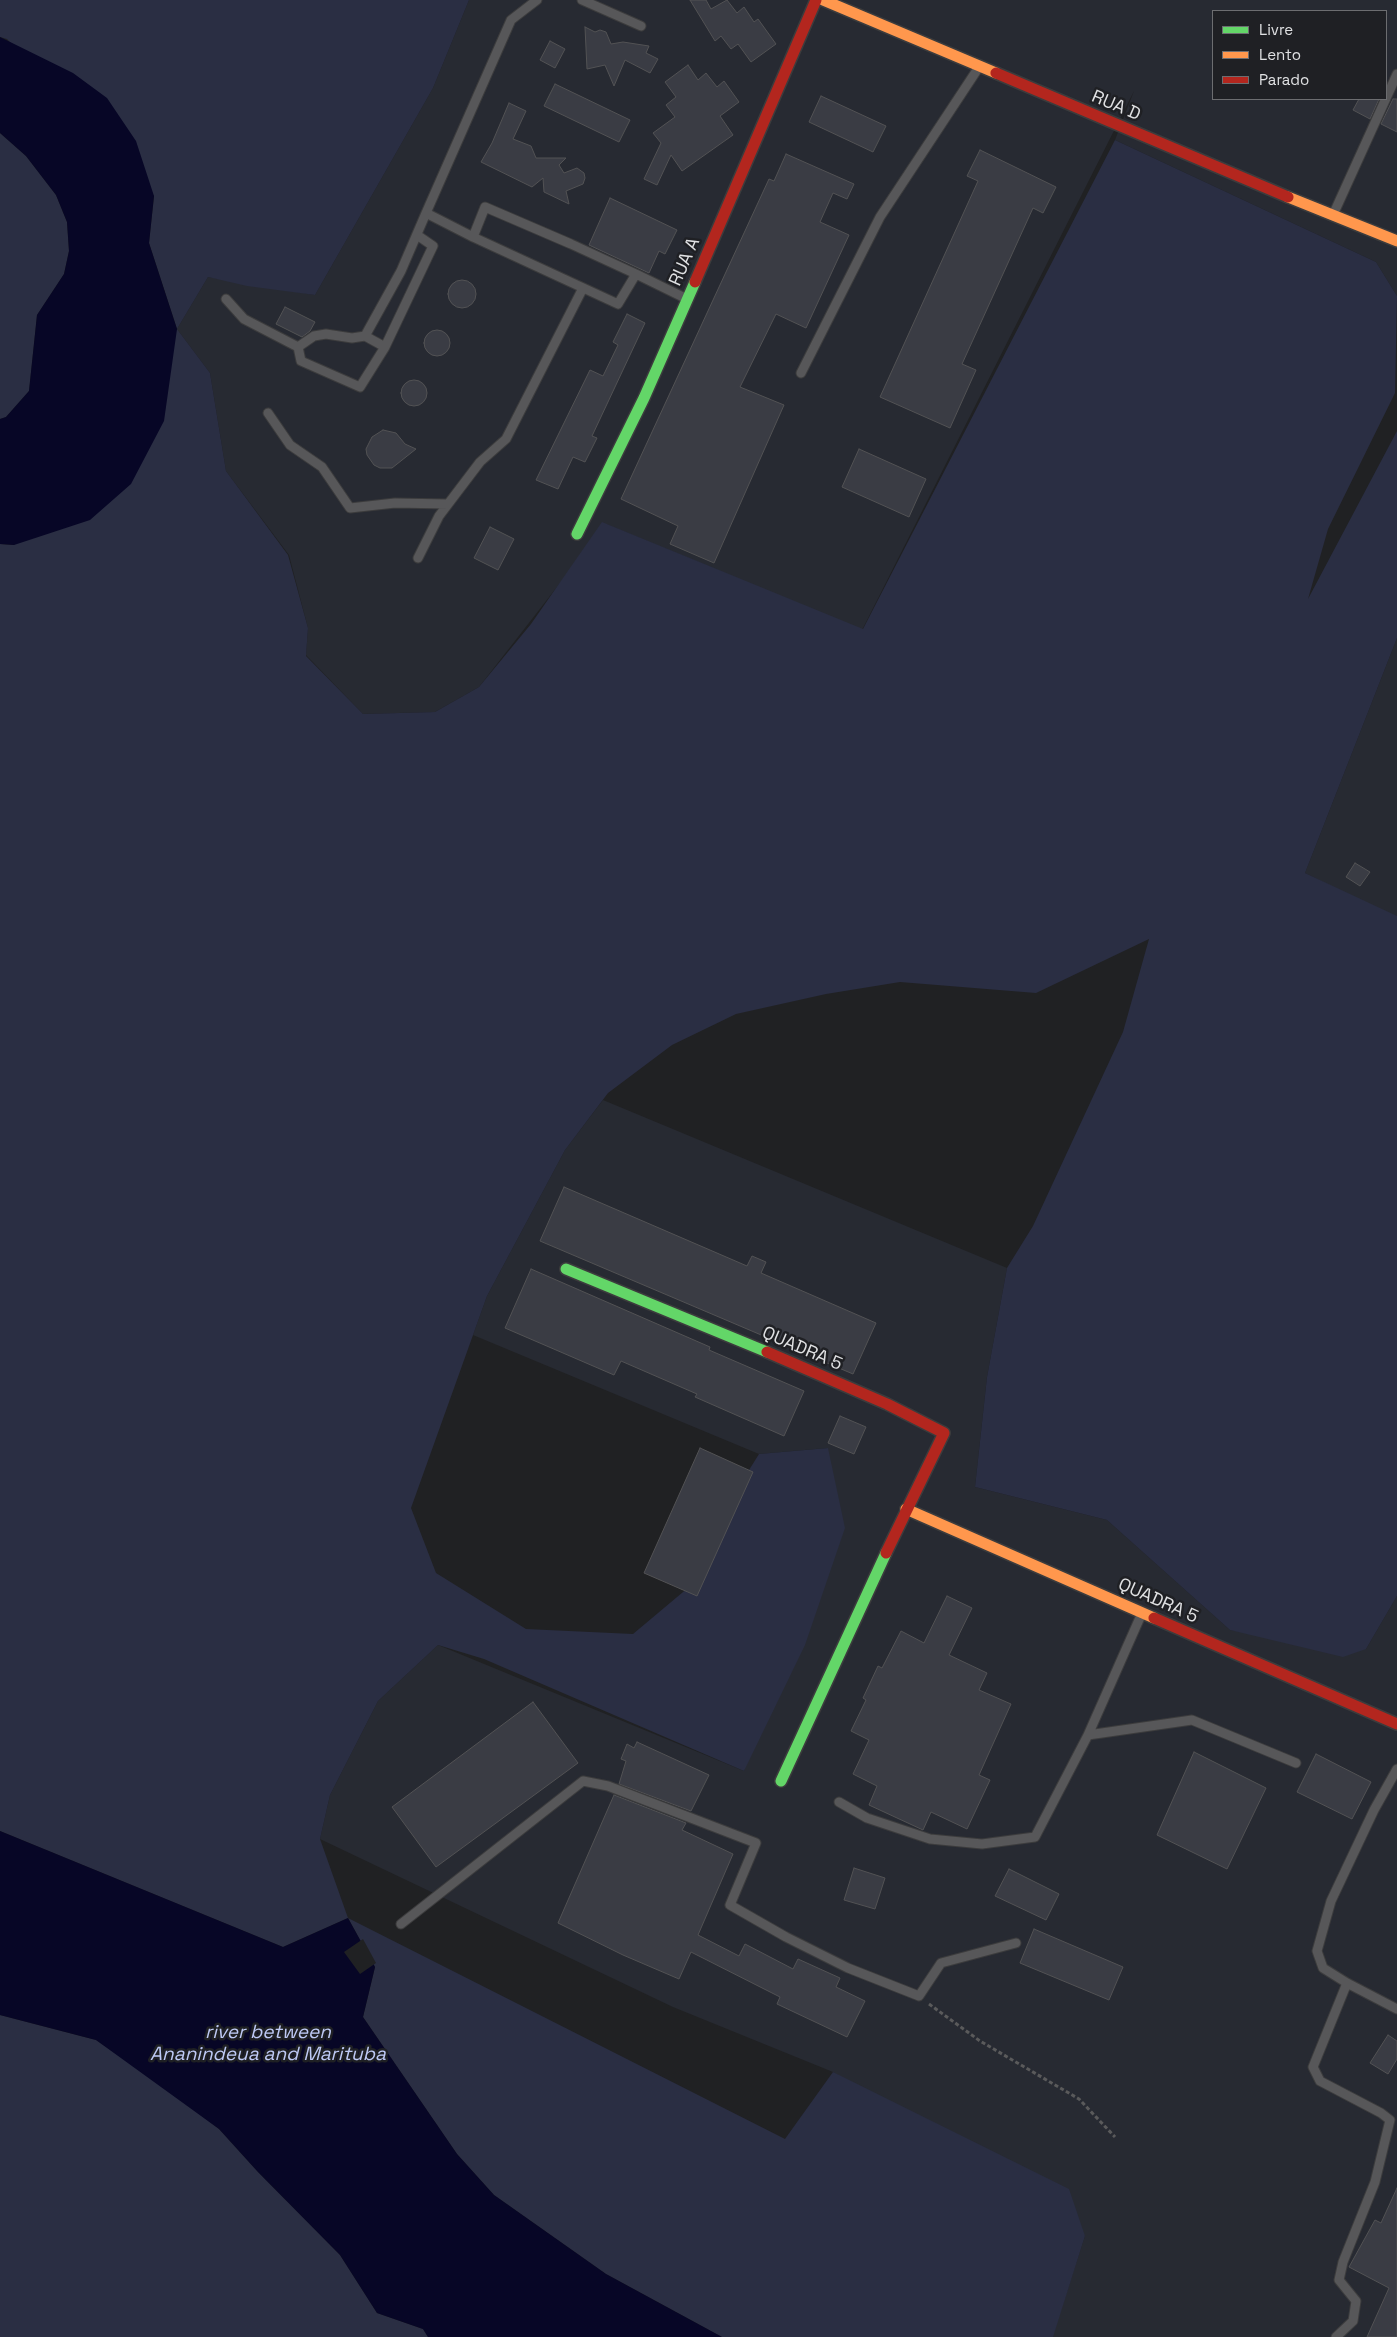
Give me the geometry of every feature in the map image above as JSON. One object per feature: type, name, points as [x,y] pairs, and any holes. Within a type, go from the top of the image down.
[{"type":"street","name":"RUA A","points":[[577,534],[644,398],[781,85],[816,0]]},
{"type":"street","name":"RUA D","points":[[823,0],[1332,216],[1397,241]]},
{"type":"street","name":"QUADRA 5","points":[[566,1269],[887,1404],[944,1434],[906,1509],[781,1781]]},
{"type":"street","name":"QUADRA 5","points":[[906,1509],[1397,1724]]},
{"type":"lane","points":[[365,336],[401,271],[511,20],[538,0]]},
{"type":"lane","points":[[582,0],[641,26]]},
{"type":"lane","points":[[802,373],[880,218],[979,66]]},
{"type":"lane","points":[[1387,96],[1397,74]]},
{"type":"lane","points":[[1332,216],[1385,100]]},
{"type":"lane","points":[[473,237],[485,207],[636,274],[687,299]]},
{"type":"lane","points":[[426,213],[473,237],[618,304],[636,274]]},
{"type":"lane","points":[[226,299],[244,318],[298,347],[301,361],[360,387],[385,347],[433,246],[417,235]]},
{"type":"lane","points":[[418,558],[439,516],[480,462],[506,440],[583,288]]},
{"type":"lane","points":[[298,347],[314,336],[326,334],[352,338],[365,336],[385,347]]},
{"type":"lane","points":[[268,413],[290,445],[322,467],[350,508],[395,503],[448,504]]},
{"type":"lane","points":[[839,1802],[867,1818],[930,1839],[982,1844],[1035,1837],[1088,1735],[1142,1613]]},
{"type":"lane","points":[[1088,1735],[1192,1720],[1296,1763]]},
{"type":"lane","points":[[1397,1769],[1374,1810],[1331,1901],[1317,1951],[1323,1968],[1397,2009]]},
{"type":"lane","points":[[401,1924],[583,1781],[608,1786],[756,1843],[730,1905],[786,1937],[848,1968],[919,1996],[940,1963],[1016,1942]]},
{"type":"lane","points":[[1336,2337],[1352,2321],[1356,2300],[1339,2280],[1343,2262],[1375,2182],[1390,2120],[1320,2081],[1313,2067],[1347,1983]]},
{"type":"path","points":[[919,1996],[980,2041],[1079,2099],[1115,2137]]},
{"type":"shaded area","points":[[0,0],[469,0],[433,88],[315,295],[247,286],[208,277],[177,329],[149,243],[154,196],[7,39],[0,37]]},
{"type":"shaded area","points":[[469,0],[1397,0],[1397,296],[1376,262],[1115,140],[1134,91],[862,630],[606,524],[479,687],[435,712],[363,714],[306,655],[308,628],[289,555],[226,471],[210,373],[177,329],[208,277],[315,295],[433,88]]},
{"type":"shaded area","points":[[0,133],[26,156],[56,195],[67,222],[69,251],[64,274],[37,315],[29,391],[6,417],[0,419]]},
{"type":"shaded area","points":[[1115,140],[1376,262],[1397,296],[1395,393],[1328,529],[1308,599],[1397,431],[1397,638],[1305,873],[1397,916],[1397,1596],[1366,1649],[1343,1657],[1230,1630],[1107,1520],[975,1487],[987,1377],[1007,1268],[1033,1226],[1123,1032],[1149,939],[1036,993],[900,982],[826,994],[736,1014],[672,1045],[608,1093],[565,1150],[487,1296],[411,1508],[436,1573],[526,1629],[633,1634],[689,1587],[711,1531],[759,1454],[828,1448],[845,1528],[805,1645],[744,1771],[484,1659],[438,1645],[378,1701],[330,1795],[320,1839],[348,1918],[283,1947],[0,1831],[0,544],[14,545],[177,329],[210,373],[226,471],[288,555],[308,628],[306,656],[363,714],[435,712],[479,687],[531,624],[602,522],[863,629]]},
{"type":"shaded area","points":[[1397,638],[1397,919],[1305,873]]},
{"type":"shaded area","points":[[603,1100],[1007,1268],[987,1377],[975,1487],[1107,1520],[1230,1630],[1366,1649],[1397,1596],[1397,2337],[1052,2337],[1085,2236],[833,2072],[673,2007],[320,1839],[330,1795],[378,1701],[438,1645],[744,1771],[828,1448],[759,1454],[473,1335],[487,1296],[565,1150]]},
{"type":"shaded area","points":[[348,1918],[785,2139],[833,2072],[1069,2189],[1085,2236],[1053,2337],[722,2337],[606,2274],[494,2195],[457,2154],[363,2017],[375,1967]]},
{"type":"shaded area","points":[[0,2015],[96,2040],[159,2083],[219,2129],[258,2172],[340,2255],[377,2313],[423,2329],[428,2337],[0,2337]]},
{"type":"water","points":[[0,37],[73,73],[107,98],[136,141],[154,196],[149,243],[177,329],[164,421],[131,484],[90,520],[14,545],[0,544],[0,419],[6,417],[29,391],[37,315],[64,274],[69,251],[67,222],[56,195],[26,156],[0,133]]},
{"type":"water","name":"river between Ananindeua and Marituba","points":[[0,1831],[283,1947],[348,1918],[375,1967],[363,2017],[457,2154],[494,2195],[606,2274],[722,2337],[428,2337],[423,2329],[377,2313],[340,2255],[258,2172],[219,2129],[96,2040],[0,2015]]},
{"type":"pier","points":[[363,1939],[376,1963],[360,1974],[344,1952]]},
{"type":"building","points":[[690,0],[706,0],[711,9],[727,0],[737,13],[744,7],[754,22],[758,19],[776,44],[751,62],[738,44],[731,49],[721,36],[715,41]]},
{"type":"building","points":[[585,27],[595,32],[600,30],[606,32],[611,44],[623,42],[649,46],[646,53],[658,59],[650,73],[625,60],[614,86],[605,65],[587,69]]},
{"type":"building","points":[[550,41],[565,49],[555,68],[540,60]]},
{"type":"building","points":[[688,65],[698,80],[706,73],[717,87],[724,81],[739,102],[720,116],[733,135],[682,171],[671,155],[657,185],[644,179],[661,143],[653,133],[675,117],[666,105],[676,97],[665,82]]},
{"type":"building","points":[[555,84],[630,120],[619,142],[544,106]]},
{"type":"building","points":[[821,96],[886,126],[873,152],[809,122]]},
{"type":"building","points":[[1393,99],[1397,99],[1397,132],[1381,124]]},
{"type":"building","points":[[1358,100],[1379,100],[1370,119],[1353,110]]},
{"type":"building","points":[[509,103],[526,111],[513,139],[531,146],[536,158],[566,158],[559,165],[564,173],[577,168],[584,173],[583,184],[566,191],[569,204],[544,192],[543,178],[532,187],[481,162],[492,143]]},
{"type":"building","points":[[980,150],[1056,187],[1043,213],[1033,208],[962,364],[976,370],[950,428],[880,397],[978,181],[967,176]]},
{"type":"building","points":[[786,154],[854,184],[847,199],[833,193],[820,222],[849,235],[806,328],[776,314],[740,387],[784,405],[714,563],[670,544],[678,526],[621,499],[769,179],[774,181]]},
{"type":"building","points":[[610,198],[677,230],[665,254],[659,251],[649,273],[589,245]]},
{"type":"building","points":[[462,280],[472,284],[476,294],[472,304],[462,308],[452,304],[448,294],[452,284]]},
{"type":"building","points":[[285,307],[315,322],[310,331],[302,337],[276,324]]},
{"type":"building","points":[[627,314],[645,323],[592,436],[597,438],[585,462],[573,457],[558,489],[536,480],[590,370],[603,376],[618,345],[613,342]]},
{"type":"building","points":[[437,330],[446,334],[450,343],[446,352],[437,356],[428,352],[424,343],[428,334]]},
{"type":"building","points":[[414,380],[423,384],[427,393],[423,402],[414,406],[405,402],[401,393],[405,384]]},
{"type":"building","points":[[383,430],[396,433],[405,444],[416,449],[392,468],[380,468],[374,465],[367,455],[366,449],[372,437]]},
{"type":"building","points":[[859,449],[926,479],[909,517],[842,487]]},
{"type":"building","points":[[490,527],[514,539],[498,570],[474,558]]},
{"type":"building","points":[[1355,863],[1370,872],[1360,886],[1346,877]]},
{"type":"building","points":[[564,1187],[747,1266],[752,1256],[766,1262],[761,1273],[876,1323],[853,1374],[540,1241]]},
{"type":"building","points":[[531,1269],[710,1347],[709,1350],[804,1391],[784,1436],[695,1397],[697,1394],[621,1361],[614,1375],[505,1328]]},
{"type":"building","points":[[840,1416],[866,1427],[854,1454],[828,1443]]},
{"type":"building","points":[[700,1448],[753,1472],[697,1596],[644,1573]]},
{"type":"building","points":[[947,1596],[972,1608],[949,1655],[987,1673],[979,1690],[1011,1704],[979,1775],[990,1780],[967,1829],[931,1812],[923,1830],[869,1805],[877,1786],[853,1774],[869,1740],[851,1731],[866,1700],[863,1698],[878,1666],[882,1668],[901,1631],[924,1643]]},
{"type":"building","points":[[533,1702],[578,1763],[436,1867],[392,1807]]},
{"type":"building","points":[[637,1742],[709,1775],[691,1811],[619,1784],[626,1761],[621,1759],[627,1744],[634,1748]]},
{"type":"building","points":[[1194,1752],[1266,1788],[1227,1869],[1157,1835]]},
{"type":"building","points":[[1316,1754],[1371,1782],[1352,1819],[1297,1792]]},
{"type":"building","points":[[614,1795],[686,1823],[682,1830],[733,1854],[698,1935],[739,1956],[745,1944],[793,1969],[798,1959],[840,1978],[836,1987],[865,2001],[847,2037],[777,2004],[780,1997],[691,1952],[679,1979],[623,1955],[558,1923]]},
{"type":"building","points":[[854,1868],[885,1878],[875,1909],[844,1900]]},
{"type":"building","points":[[1009,1869],[1059,1894],[1046,1920],[995,1896]]},
{"type":"building","points":[[1034,1929],[1123,1967],[1109,2000],[1020,1963]]},
{"type":"building","points":[[1388,2035],[1397,2041],[1397,2059],[1388,2074],[1370,2063]]},
{"type":"building","points":[[1397,2188],[1397,2337],[1367,2337],[1389,2288],[1349,2267],[1375,2220],[1381,2223]]},
{"type":"traffic: fast","points":[[577,534],[644,398],[695,282]]},
{"type":"traffic: fast","points":[[566,1269],[767,1352]]},
{"type":"traffic: fast","points":[[781,1781],[886,1553]]},
{"type":"traffic: slow","points":[[823,0],[996,73]]},
{"type":"traffic: slow","points":[[1288,197],[1397,241]]},
{"type":"traffic: slow","points":[[906,1509],[1154,1618]]},
{"type":"traffic: jam","points":[[695,282],[816,0]]},
{"type":"traffic: jam","points":[[996,73],[1288,197]]},
{"type":"traffic: jam","points":[[767,1352],[887,1404],[944,1433],[886,1553]]},
{"type":"traffic: jam","points":[[1154,1618],[1397,1724]]}]
